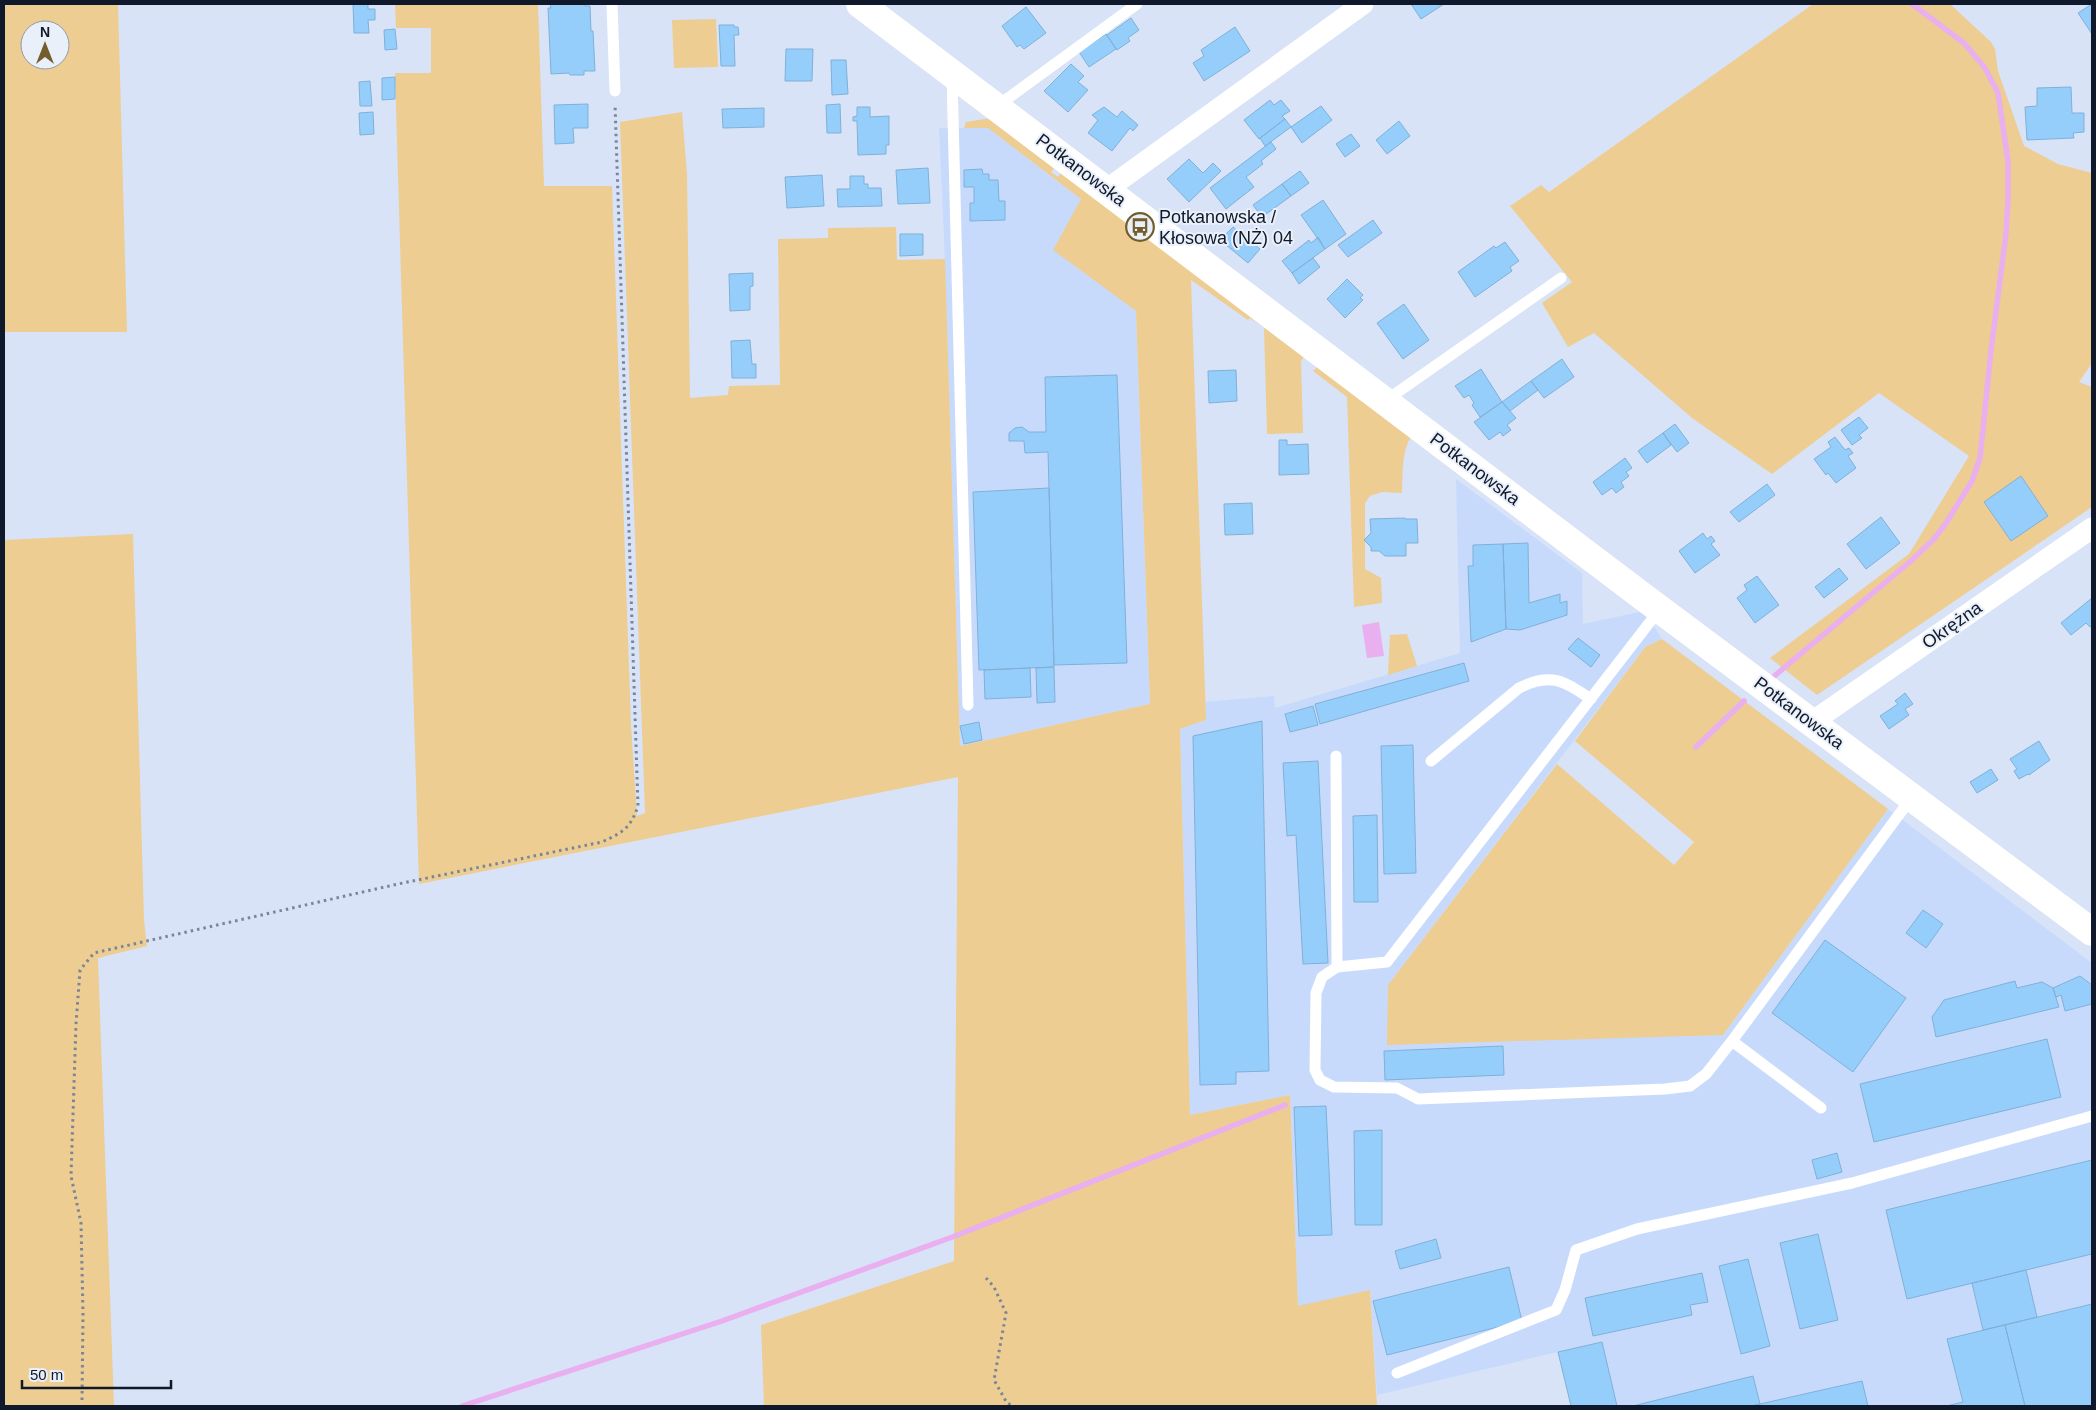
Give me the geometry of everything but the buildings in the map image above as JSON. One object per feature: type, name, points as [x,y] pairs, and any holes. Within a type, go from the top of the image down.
[{"type":"street","name":"Potkanowska","points":[[860,4],[1660,609],[2092,932]]},
{"type":"street","points":[[1106,190],[1363,4]]},
{"type":"street","name":"Okrężna","points":[[1812,722],[2092,528]]},
{"type":"lane","points":[[612,4],[615,91]]},
{"type":"lane","points":[[996,106],[1137,4]]},
{"type":"lane","points":[[952,73],[968,705]]},
{"type":"lane","points":[[1385,401],[1561,278]]},
{"type":"lane","points":[[1660,609],[1387,962],[1337,967],[1322,977],[1316,993],[1315,1070],[1320,1080],[1334,1087],[1397,1088],[1418,1099],[1665,1089],[1690,1086],[1706,1074],[1732,1041],[1912,797]]},
{"type":"lane","points":[[1431,761],[1520,688],[1532,682],[1551,679],[1564,682],[1591,699]]},
{"type":"lane","points":[[1336,756],[1337,967]]},
{"type":"lane","points":[[1732,1041],[1820,1108]]},
{"type":"lane","points":[[1397,1373],[1556,1310],[1565,1290],[1576,1250],[1637,1229],[1852,1183],[2092,1116]]},
{"type":"path","points":[[82,1400],[84,1314],[81,1223],[71,1176],[76,1024],[80,970],[94,954],[398,884],[602,842],[623,832],[633,820],[638,806],[615,91]]},
{"type":"path","points":[[986,1278],[994,1287],[1006,1313],[994,1380],[1007,1403],[1013,1406]]},
{"type":"shaded area","points":[[4,4],[118,4],[127,332],[4,332]]},
{"type":"shaded area","points":[[395,4],[538,4],[544,186],[612,186],[631,725],[637,816],[645,813],[620,122],[682,112],[687,174],[690,398],[728,395],[729,386],[780,385],[778,239],[828,238],[828,228],[896,227],[897,260],[945,259],[960,746],[1150,704],[1136,311],[1053,250],[1081,199],[988,128],[964,128],[966,122],[991,118],[1056,166],[1051,172],[1058,177],[1063,170],[1305,354],[1301,362],[1303,433],[1267,434],[1264,327],[1250,318],[1248,320],[1191,280],[1206,720],[1180,729],[1190,1115],[1290,1095],[1298,1306],[1370,1290],[1377,1406],[764,1406],[761,1325],[954,1261],[958,777],[419,884],[395,73],[431,73],[431,28],[396,28]]},
{"type":"shaded area","points":[[1813,4],[1950,4],[1991,42],[1995,49],[1998,71],[2024,146],[2058,164],[2092,173],[2092,363],[2079,382],[2092,387],[2092,507],[1817,695],[1770,658],[1909,554],[1969,456],[1879,393],[1772,474],[1692,418],[1594,333],[1568,347],[1542,303],[1572,282],[1510,206],[1541,185],[1549,192]]},
{"type":"shaded area","points":[[716,19],[718,67],[674,68],[672,20]]},
{"type":"shaded area","points":[[939,128],[988,128],[1081,199],[1078,205],[1136,311],[1150,704],[960,746],[944,237]]},
{"type":"shaded area","points":[[1321,364],[1413,433],[1406,447],[1402,493],[1382,492],[1370,496],[1365,503],[1365,569],[1381,578],[1382,603],[1354,607],[1347,397],[1313,371]]},
{"type":"shaded area","points":[[1456,479],[1582,573],[1583,624],[1644,611],[1662,639],[1645,647],[1388,985],[1723,1035],[1888,809],[2092,963],[2092,1406],[1571,1406],[1558,1352],[1377,1395],[1370,1290],[1298,1307],[1290,1095],[1190,1115],[1180,729],[1206,720],[1204,702],[1274,696],[1275,708],[1460,653]]},
{"type":"shaded area","points":[[133,534],[144,920],[147,946],[98,958],[114,1406],[4,1406],[4,540]]},
{"type":"shaded area","points":[[1379,622],[1384,656],[1367,658],[1362,625]]},
{"type":"shaded area","points":[[1407,634],[1417,666],[1388,675],[1390,635]]},
{"type":"shaded area","points":[[1662,639],[1888,809],[1723,1035],[1387,1045],[1388,985],[1557,764],[1674,865],[1694,842],[1575,741],[1645,647]]},
{"type":"waterway","points":[[1772,678],[1912,560],[1934,539],[1972,481],[1980,458],[1991,350],[2006,234],[2008,200],[2008,161],[1998,93],[1985,68],[1964,43],[1912,4]]},
{"type":"waterway","points":[[1696,747],[1744,701]]},
{"type":"waterway","points":[[462,1406],[722,1321],[955,1236],[1285,1105]]},
{"type":"place","name":"Potkanowska / Kłosowa (NŻ) 04","points":[[1140,227]]}]
